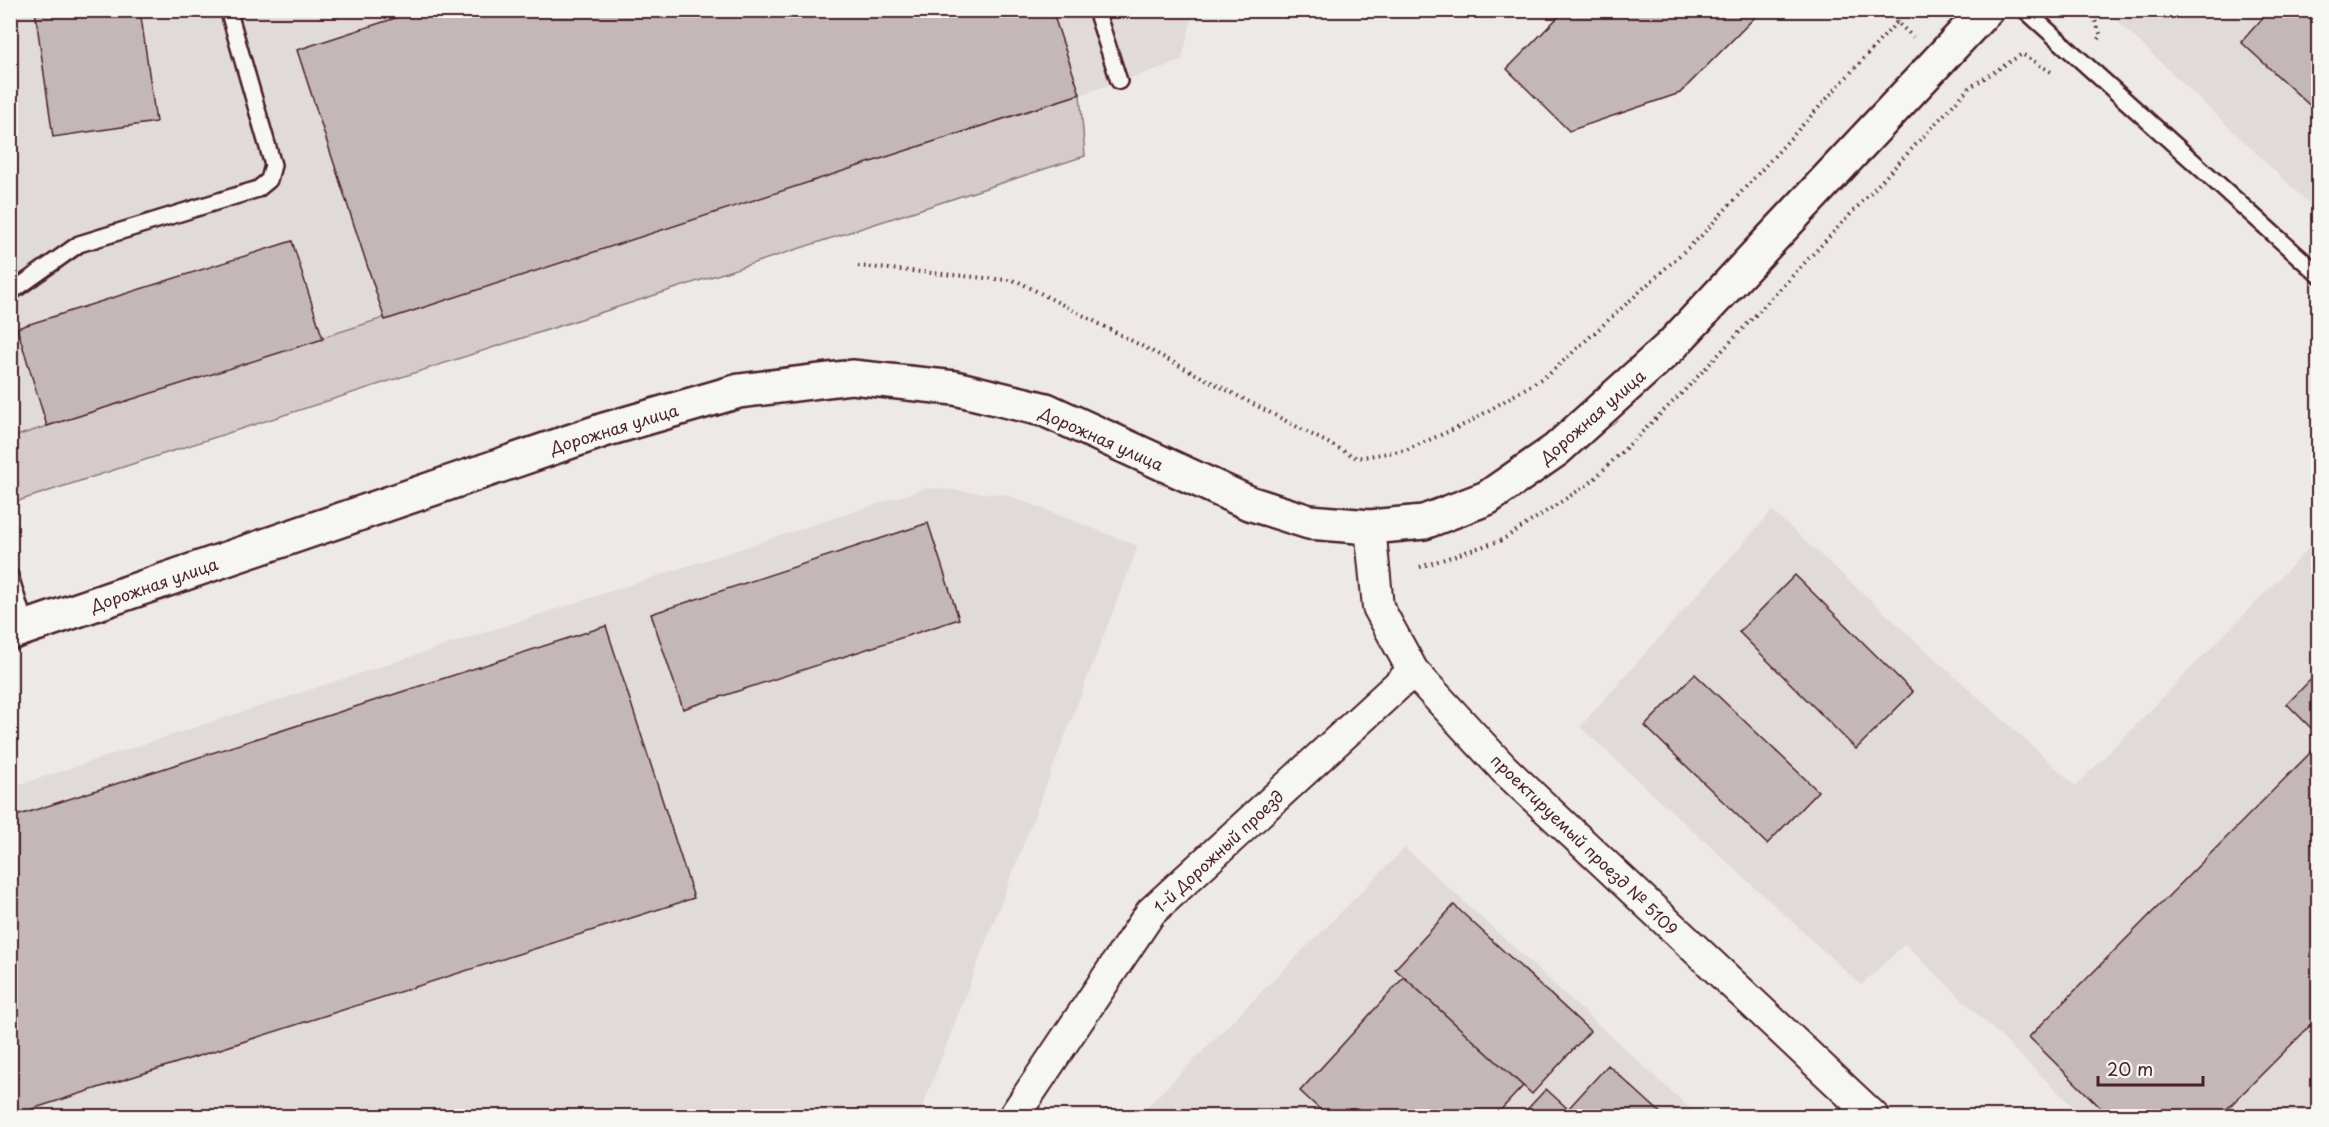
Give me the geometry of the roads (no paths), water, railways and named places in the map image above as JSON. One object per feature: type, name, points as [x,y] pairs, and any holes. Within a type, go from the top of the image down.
[{"type":"main road","name":"Дорожная улица","points":[[18,630],[604,430],[739,391],[852,377],[955,388],[1046,410],[1249,503],[1309,522],[1370,527],[1424,522],[1487,498],[1556,450],[1671,346],[1986,10]]},
{"type":"street","name":"проектируемый проезд № 5109","points":[[1370,527],[1378,607],[1413,671],[1504,768],[1873,1116]]},
{"type":"street","name":"1-й Дорожный проезд","points":[[1014,1116],[1151,912],[1413,671]]},
{"type":"lane","points":[[10,293],[79,244],[258,189],[269,180],[273,165],[230,16],[231,10]]},
{"type":"lane","points":[[1096,10],[1119,81]]},
{"type":"lane","points":[[2025,10],[2319,274]]},
{"type":"lane","points":[[10,576],[18,630]]}]
